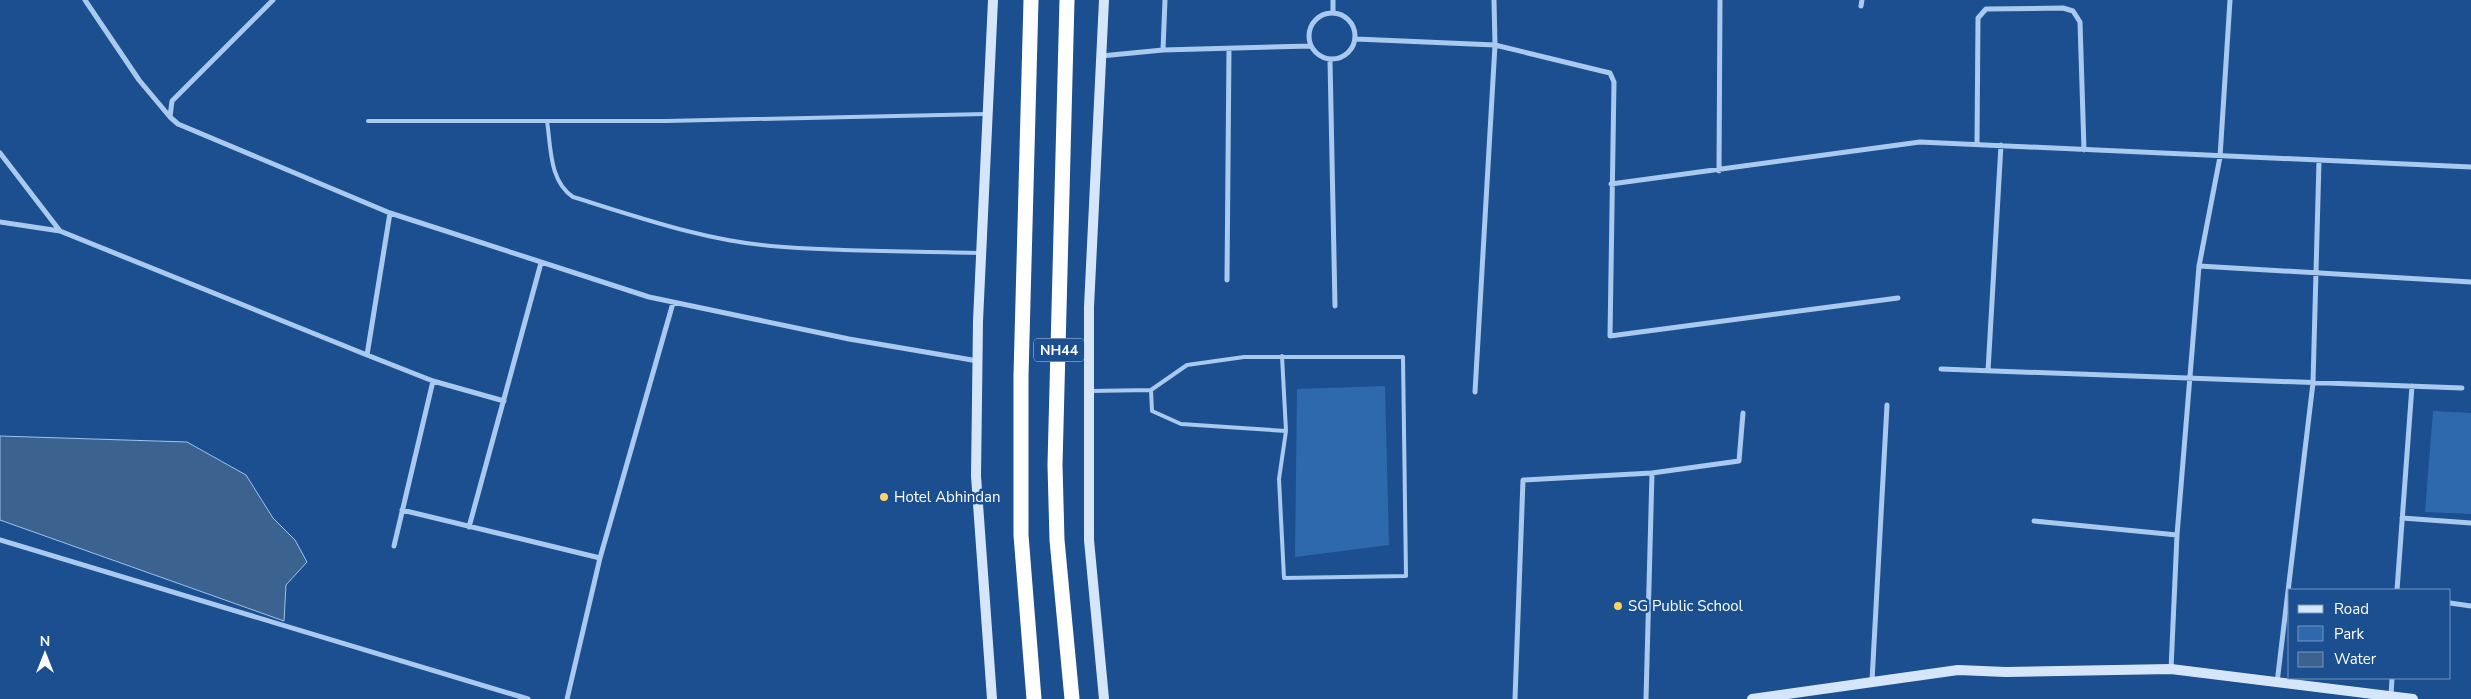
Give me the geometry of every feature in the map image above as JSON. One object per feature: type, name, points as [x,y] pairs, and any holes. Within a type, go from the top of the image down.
[{"type":"highway","name":"NH44","points":[[1031,0],[1021,376],[1021,535],[1034,699]]},
{"type":"highway","name":"NH44","points":[[1067,0],[1055,465],[1057,540],[1072,699]]},
{"type":"street","points":[[85,0],[139,80],[178,124],[390,213],[541,263],[673,303],[848,339],[978,361]]},
{"type":"street","points":[[170,117],[172,101],[272,0]]},
{"type":"street","points":[[992,0],[978,361],[976,476],[992,699]]},
{"type":"street","points":[[1104,0],[1089,307],[1089,540],[1104,699]]},
{"type":"street","points":[[1163,50],[1165,0]]},
{"type":"street","points":[[1333,0],[1333,12]]},
{"type":"street","points":[[1475,392],[1495,45],[1494,0]]},
{"type":"street","points":[[1719,171],[1720,0]]},
{"type":"street","points":[[2171,669],[2177,535],[2192,378],[2199,266],[2220,156],[2230,0]]},
{"type":"street","points":[[1977,143],[1978,18],[1986,9],[2063,8],[2072,11],[2080,22],[2084,150]]},
{"type":"street","points":[[1333,12],[1342,14],[1350,20],[1355,29],[1356,39],[1353,47],[1347,54],[1330,60],[1322,58],[1311,46],[1308,37],[1310,28],[1315,20],[1323,14],[1333,12]]},
{"type":"street","points":[[1356,39],[1495,45],[1610,72],[1614,82],[1610,336],[1898,298]]},
{"type":"street","points":[[1101,56],[1163,50],[1311,46]]},
{"type":"street","points":[[1227,280],[1229,49]]},
{"type":"street","points":[[1330,60],[1336,306]]},
{"type":"street","points":[[1611,184],[1719,171],[1900,144],[1977,143],[2084,150],[2471,167]]},
{"type":"street","points":[[1988,371],[2001,145]]},
{"type":"street","points":[[0,153],[60,231]]},
{"type":"street","points":[[2288,589],[2313,383],[2319,161]]},
{"type":"street","points":[[367,355],[390,213]]},
{"type":"street","points":[[0,222],[60,231],[433,381],[504,400]]},
{"type":"street","points":[[469,526],[541,263]]},
{"type":"street","points":[[2199,266],[2471,282]]},
{"type":"street","points":[[567,699],[600,558],[673,303]]},
{"type":"street","points":[[1942,370],[2462,388]]},
{"type":"street","points":[[394,546],[433,381]]},
{"type":"street","points":[[2397,589],[2412,386]]},
{"type":"street","points":[[1872,681],[1887,405]]},
{"type":"street","points":[[1515,699],[1522,480],[1652,472],[1739,461],[1743,413]]},
{"type":"street","points":[[1646,699],[1652,472]]},
{"type":"street","points":[[402,510],[600,558]]},
{"type":"street","points":[[2402,518],[2471,523]]},
{"type":"street","points":[[2034,521],[2177,535]]},
{"type":"street","points":[[0,540],[528,699]]},
{"type":"street","points":[[2277,684],[2288,592]]},
{"type":"street","points":[[2451,603],[2471,606]]},
{"type":"street","points":[[1752,699],[1958,670],[2006,672],[2171,669],[2277,684],[2413,699]]},
{"type":"street","points":[[2391,696],[2392,679]]},
{"type":"lane","points":[[368,121],[666,121],[989,114]]},
{"type":"lane","points":[[547,121],[556,179],[562,190],[573,197],[663,225],[731,240],[771,246],[982,253]]},
{"type":"lane","points":[[1089,391],[1151,390],[1187,365],[1244,357],[1282,356],[1403,357],[1406,576],[1284,578],[1279,479],[1286,430],[1282,356]]},
{"type":"lane","points":[[1151,390],[1152,410],[1181,424],[1286,430]]},
{"type":"green space","points":[[1385,386],[1389,545],[1295,557],[1297,389]]},
{"type":"green space","points":[[2433,411],[2471,413],[2471,514],[2425,512]]},
{"type":"water","points":[[0,436],[187,442],[246,475],[273,518],[295,540],[307,562],[286,585],[284,621],[0,520]]},
{"type":"place","name":"Hotel Abhindan","points":[[884,497]]},
{"type":"place","name":"SG Public School","points":[[1618,606]]}]
